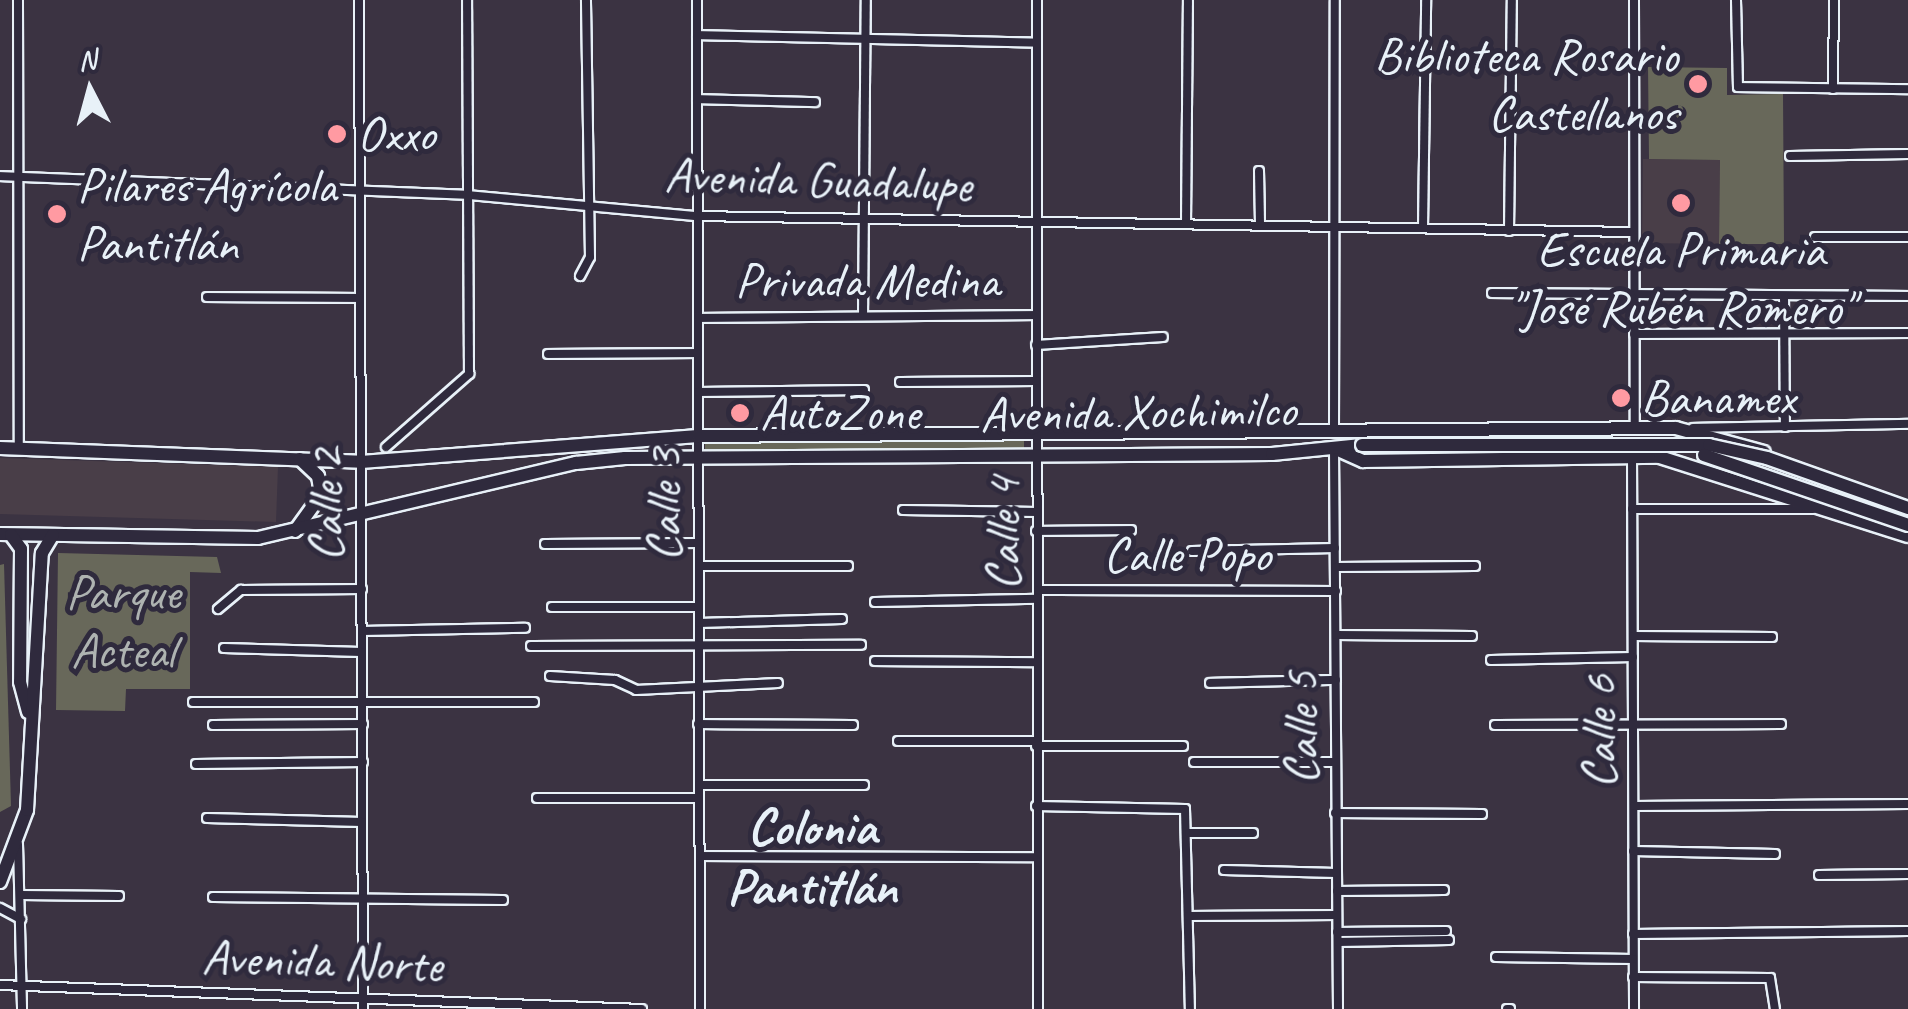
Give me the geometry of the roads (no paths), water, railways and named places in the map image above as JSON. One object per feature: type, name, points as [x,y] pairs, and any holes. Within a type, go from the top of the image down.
[{"type":"main road","points":[[1635,428],[1908,525]]},
{"type":"main road","name":"Avenida Xochimilco","points":[[0,448],[361,462],[698,436],[1038,437],[1676,428],[1906,504]]},
{"type":"main road","points":[[1334,448],[1708,445],[1767,458],[1906,504],[1906,518],[1891,530]]},
{"type":"main road","name":"Avenida Xochimilco","points":[[6,535],[228,540],[293,533],[576,463],[698,455],[1038,456],[1334,448],[1363,461],[1632,455],[1701,466],[1908,536]]},
{"type":"main road","points":[[293,533],[322,495],[318,476],[300,458]]},
{"type":"main road","points":[[6,535],[21,549],[20,682],[29,715]]},
{"type":"main road","points":[[0,882],[18,842],[29,798],[29,715],[38,681],[42,553],[53,536]]},
{"type":"street","points":[[18,0],[19,448]]},
{"type":"street","name":"Calle 2","points":[[359,0],[364,1009]]},
{"type":"street","points":[[386,446],[469,374],[467,0]]},
{"type":"street","points":[[580,276],[590,257],[586,0]]},
{"type":"street","name":"Calle 3","points":[[697,0],[700,1009]]},
{"type":"street","points":[[863,316],[866,0]]},
{"type":"street","name":"Calle 4","points":[[1037,0],[1038,1009]]},
{"type":"street","points":[[1186,224],[1188,0]]},
{"type":"street","points":[[1334,431],[1335,0]]},
{"type":"street","points":[[1423,228],[1426,0]]},
{"type":"street","points":[[1509,230],[1512,0]]},
{"type":"street","points":[[1634,0],[1635,428]]},
{"type":"street","points":[[1736,0],[1738,88],[1908,89]]},
{"type":"street","points":[[1833,89],[1834,0]]},
{"type":"street","points":[[696,34],[1037,44]]},
{"type":"street","points":[[696,99],[815,102]]},
{"type":"street","points":[[1790,156],[1908,154]]},
{"type":"street","points":[[1258,172],[1260,224]]},
{"type":"street","name":"Avenida Guadalupe","points":[[0,176],[468,195],[588,203],[696,216],[1634,232]]},
{"type":"street","points":[[1815,238],[1908,238]]},
{"type":"street","points":[[1492,293],[1908,296]]},
{"type":"street","points":[[1784,296],[1785,427]]},
{"type":"street","points":[[208,297],[360,298]]},
{"type":"street","name":"Privada Medina","points":[[698,318],[1037,315]]},
{"type":"street","points":[[1634,334],[1908,332]]},
{"type":"street","points":[[1036,345],[1163,336]]},
{"type":"street","points":[[548,354],[697,353]]},
{"type":"street","points":[[900,382],[1036,382]]},
{"type":"street","points":[[698,392],[864,390]]},
{"type":"street","name":"Avenida Xochimilco","points":[[1676,428],[1908,424]]},
{"type":"street","name":"Calle 5","points":[[1334,448],[1338,1009]]},
{"type":"street","name":"Calle 6","points":[[1632,455],[1634,1009]]},
{"type":"street","points":[[1632,509],[1832,509]]},
{"type":"street","points":[[904,510],[1036,512]]},
{"type":"street","points":[[1036,531],[1132,530]]},
{"type":"street","points":[[546,544],[698,543]]},
{"type":"street","points":[[1192,550],[1335,548]]},
{"type":"street","points":[[699,566],[848,566]]},
{"type":"street","points":[[1336,567],[1475,566]]},
{"type":"street","points":[[218,609],[242,590],[362,589]]},
{"type":"street","name":"Calle Popo","points":[[874,602],[1038,594],[1336,591]]},
{"type":"street","points":[[552,608],[699,607]]},
{"type":"street","points":[[699,623],[842,619]]},
{"type":"street","points":[[362,631],[525,628]]},
{"type":"street","points":[[1336,635],[1472,636]]},
{"type":"street","points":[[1633,636],[1772,637]]},
{"type":"street","points":[[531,646],[861,644]]},
{"type":"street","points":[[224,648],[361,652]]},
{"type":"street","points":[[1491,660],[1633,658]]},
{"type":"street","points":[[875,661],[1037,662]]},
{"type":"street","points":[[550,676],[615,680],[636,690],[778,683]]},
{"type":"street","points":[[1210,683],[1336,680]]},
{"type":"street","points":[[193,702],[534,702]]},
{"type":"street","points":[[213,725],[363,724]]},
{"type":"street","points":[[698,724],[853,724]]},
{"type":"street","points":[[1496,725],[1781,724]]},
{"type":"street","points":[[898,742],[1183,746]]},
{"type":"street","points":[[196,764],[363,762]]},
{"type":"street","points":[[1194,762],[1336,762]]},
{"type":"street","points":[[699,785],[864,785]]},
{"type":"street","points":[[537,798],[699,798]]},
{"type":"street","points":[[1634,806],[1908,804]]},
{"type":"street","points":[[1036,806],[1184,808],[1188,833],[1190,1009]]},
{"type":"street","points":[[1335,813],[1482,814]]},
{"type":"street","points":[[207,818],[362,822]]},
{"type":"street","points":[[1188,833],[1253,833]]},
{"type":"street","points":[[18,842],[22,1009]]},
{"type":"street","points":[[1633,851],[1775,854]]},
{"type":"street","points":[[700,856],[1036,857]]},
{"type":"street","points":[[1224,870],[1336,872]]},
{"type":"street","points":[[1819,875],[1908,874]]},
{"type":"street","points":[[1337,891],[1444,890]]},
{"type":"street","points":[[21,896],[119,896]]},
{"type":"street","points":[[212,896],[503,900]]},
{"type":"street","points":[[0,908],[21,919]]},
{"type":"street","points":[[1188,916],[1337,915]]},
{"type":"street","points":[[1633,934],[1908,931]]},
{"type":"street","points":[[1337,937],[1448,936]]},
{"type":"street","points":[[1496,957],[1633,958]]},
{"type":"street","points":[[1633,977],[1773,979],[1776,1009]]},
{"type":"street","name":"Avenida Norte","points":[[0,985],[364,998],[425,1004],[642,1009]]},
{"type":"place","name":"Biblioteca Rosario Castellanos","points":[[1698,84]]},
{"type":"place","name":"Oxxo","points":[[337,134]]},
{"type":"place","name":"Escuela Primaria \"José Rubén Romero\"","points":[[1681,203]]},
{"type":"place","name":"Pilares Agrícola Pantitlán","points":[[57,214]]},
{"type":"place","name":"Banamex","points":[[1621,398]]},
{"type":"place","name":"AutoZone","points":[[740,413]]},
{"type":"district","name":"Colonia Pantitlán","points":[[812,858]]},
{"type":"park label","name":"Parque Acteal","points":[[123,621]]}]
